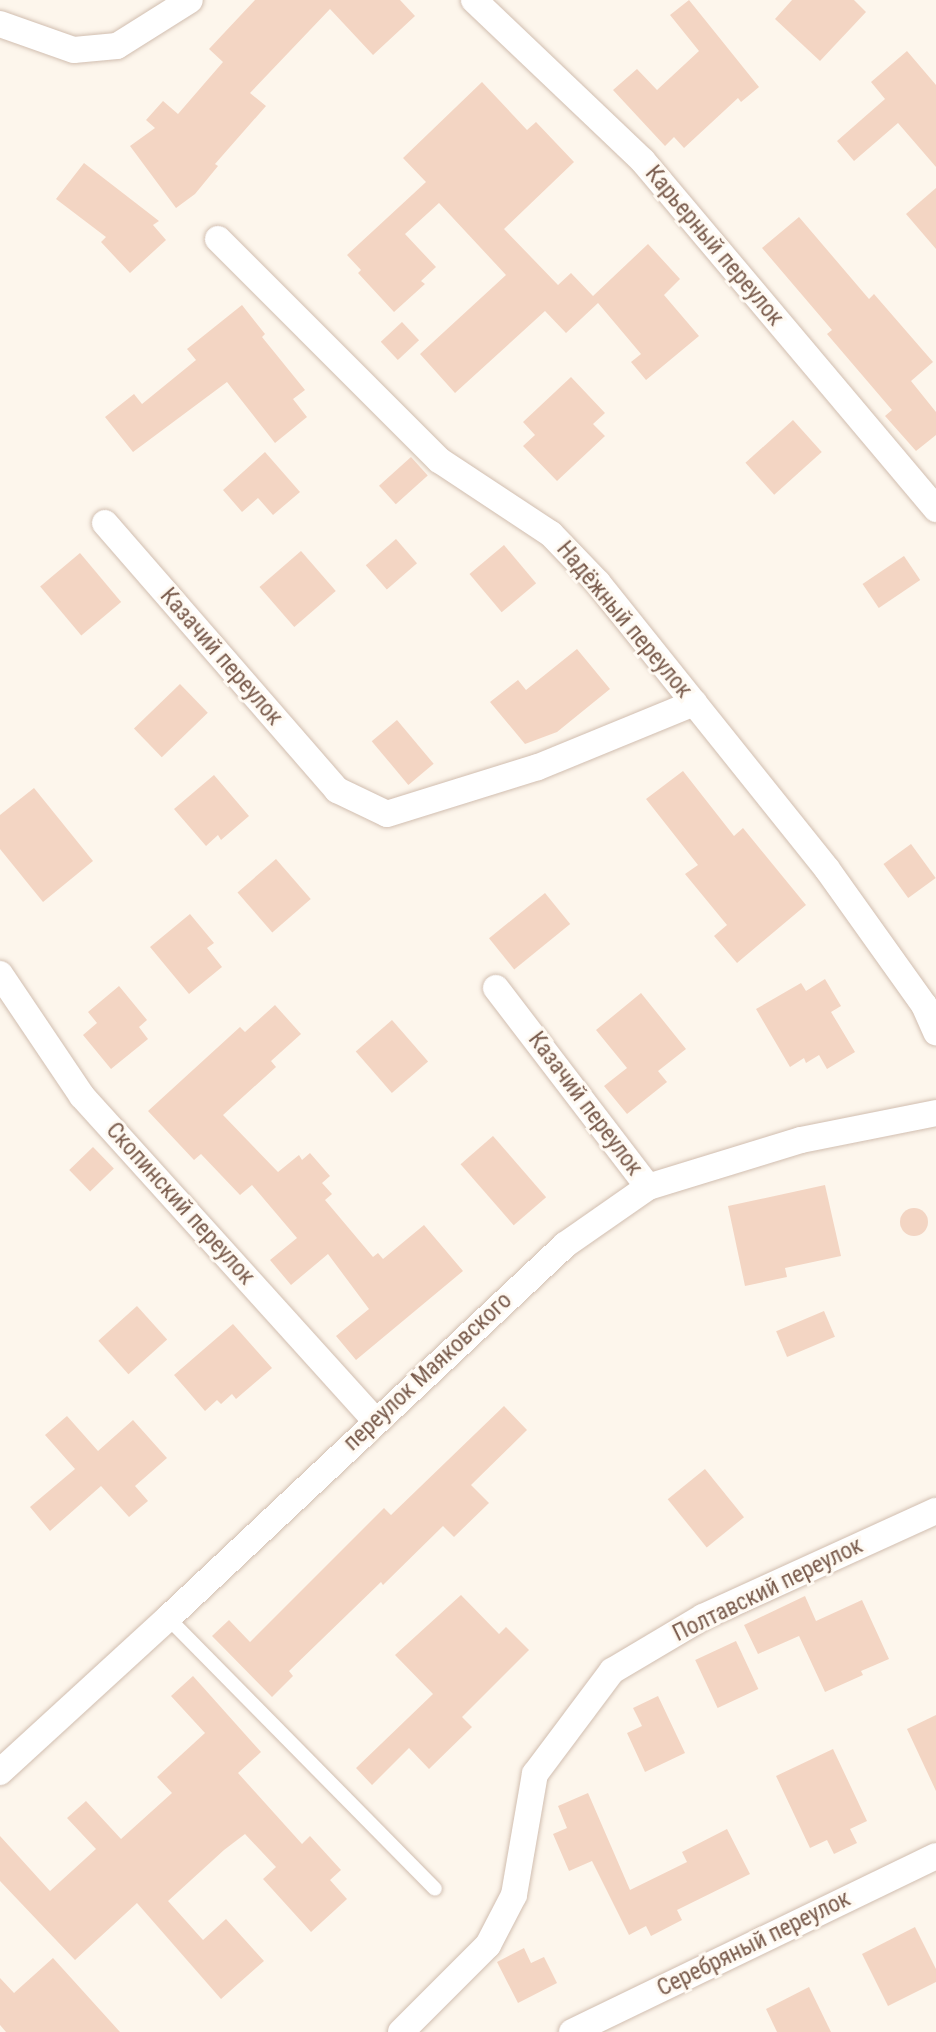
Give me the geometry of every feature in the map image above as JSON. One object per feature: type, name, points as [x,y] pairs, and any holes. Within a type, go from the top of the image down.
[{"type":"street","points":[[0,24],[74,50],[117,46],[190,0]]},
{"type":"street","name":"Карьерный переулок","points":[[474,0],[643,161],[936,509]]},
{"type":"street","name":"Надёжный переулок","points":[[218,239],[439,460],[551,534],[598,583],[827,869],[924,1005],[936,1031]]},
{"type":"street","name":"Казачий переулок","points":[[105,523],[337,790],[387,814],[538,767],[694,703]]},
{"type":"street","name":"Скопинский переулок","points":[[0,974],[82,1096],[376,1421]]},
{"type":"street","name":"Казачий переулок","points":[[496,988],[648,1187]]},
{"type":"street","name":"переулок Маяковского","points":[[0,1772],[565,1245],[648,1187],[801,1140],[936,1113]]},
{"type":"street","name":"Полтавский переулок","points":[[401,2032],[488,1945],[514,1895],[535,1773],[612,1671],[703,1617],[936,1511]]},
{"type":"street","name":"Серебряный переулок","points":[[572,2032],[936,1856]]},
{"type":"lane","points":[[168,1618],[435,1889]]},
{"type":"building","points":[[255,0],[400,0],[415,16],[373,55],[330,9],[250,93],[266,106],[215,164],[218,166],[195,194],[176,208],[130,146],[155,128],[146,120],[163,101],[178,114],[223,62],[209,49]]},
{"type":"building","points":[[689,0],[759,87],[741,102],[738,98],[684,148],[674,137],[665,146],[613,90],[637,69],[657,90],[699,51],[670,15]]},
{"type":"building","points":[[792,0],[854,0],[866,12],[820,61],[775,19]]},
{"type":"building","points":[[907,51],[936,85],[936,167],[898,123],[854,161],[837,141],[885,99],[871,82]]},
{"type":"building","points":[[482,82],[527,130],[536,122],[574,162],[504,229],[558,285],[571,273],[593,296],[648,244],[680,279],[664,295],[699,336],[646,380],[631,362],[641,354],[598,303],[566,333],[545,311],[455,393],[420,354],[506,275],[439,203],[405,234],[436,267],[421,281],[425,284],[394,312],[358,273],[361,270],[347,255],[426,182],[403,158]]},
{"type":"building","points":[[84,163],[159,221],[153,225],[166,240],[130,273],[101,242],[106,237],[56,199]]},
{"type":"building","points":[[936,188],[936,249],[906,214]]},
{"type":"building","points":[[799,217],[869,299],[874,294],[933,362],[911,381],[936,412],[936,435],[916,451],[885,416],[892,410],[827,334],[832,330],[762,248]]},
{"type":"building","points":[[242,305],[265,334],[262,337],[305,390],[293,399],[307,417],[275,443],[227,382],[133,452],[105,417],[134,394],[142,404],[196,360],[187,349]]},
{"type":"building","points":[[402,322],[419,340],[398,360],[381,342]]},
{"type":"building","points":[[571,377],[605,413],[593,424],[605,436],[557,481],[523,446],[535,435],[523,422]]},
{"type":"building","points":[[793,420],[822,452],[774,495],[745,463]]},
{"type":"building","points":[[265,452],[300,492],[273,515],[258,498],[242,512],[223,490]]},
{"type":"building","points":[[411,457],[428,476],[396,504],[379,486]]},
{"type":"building","points":[[396,539],[417,563],[387,589],[366,565]]},
{"type":"building","points":[[504,545],[536,583],[502,612],[470,574]]},
{"type":"building","points":[[301,551],[336,591],[294,627],[259,587]]},
{"type":"building","points":[[80,553],[121,602],[81,635],[40,586]]},
{"type":"building","points":[[904,556],[920,580],[879,608],[863,584]]},
{"type":"building","points":[[577,649],[610,689],[557,732],[525,744],[490,702],[518,680],[526,690]]},
{"type":"building","points":[[180,684],[208,713],[162,757],[134,728]]},
{"type":"building","points":[[397,720],[434,764],[408,785],[372,741]]},
{"type":"building","points":[[683,771],[734,836],[743,828],[806,905],[737,963],[714,936],[727,925],[685,874],[698,865],[646,799]]},
{"type":"building","points":[[214,775],[249,816],[221,840],[218,835],[206,846],[174,809]]},
{"type":"building","points":[[34,788],[93,861],[43,902],[0,849],[0,815]]},
{"type":"building","points":[[911,844],[936,878],[908,898],[883,864]]},
{"type":"building","points":[[276,859],[311,899],[272,932],[238,892]]},
{"type":"building","points":[[545,893],[570,924],[514,969],[489,938]]},
{"type":"building","points":[[190,914],[214,943],[207,948],[222,967],[189,994],[150,947]]},
{"type":"building","points":[[825,979],[841,1006],[831,1012],[855,1052],[827,1069],[819,1055],[806,1063],[804,1058],[790,1067],[756,1009],[801,983],[806,991]]},
{"type":"building","points":[[119,986],[147,1020],[139,1027],[148,1039],[111,1069],[83,1035],[97,1023],[88,1012]]},
{"type":"building","points":[[641,993],[686,1049],[658,1071],[667,1082],[627,1114],[604,1086],[627,1068],[596,1030]]},
{"type":"building","points":[[275,1005],[301,1034],[271,1061],[276,1067],[223,1115],[278,1172],[299,1155],[302,1160],[310,1153],[330,1176],[322,1183],[332,1194],[325,1200],[373,1257],[378,1253],[383,1259],[424,1225],[463,1271],[356,1360],[336,1336],[369,1309],[328,1254],[291,1285],[270,1260],[297,1238],[252,1185],[240,1195],[201,1154],[194,1160],[148,1111],[240,1027],[245,1032]]},
{"type":"building","points":[[392,1020],[428,1062],[392,1093],[356,1051]]},
{"type":"building","points":[[493,1136],[546,1197],[514,1225],[461,1164]]},
{"type":"building","points":[[93,1147],[114,1169],[90,1192],[69,1170]]},
{"type":"building","points":[[825,1185],[841,1256],[785,1268],[787,1277],[745,1286],[728,1206]]},
{"type":"building","points":[[914,1208],[924,1212],[928,1222],[924,1232],[914,1236],[904,1232],[900,1222],[904,1212]]},
{"type":"building","points":[[137,1306],[167,1339],[128,1374],[98,1341]]},
{"type":"building","points":[[824,1311],[835,1337],[787,1357],[776,1331]]},
{"type":"building","points":[[233,1324],[272,1368],[236,1399],[232,1394],[221,1404],[217,1400],[205,1411],[174,1375]]},
{"type":"building","points":[[504,1406],[527,1430],[471,1485],[489,1503],[454,1537],[443,1526],[289,1671],[293,1676],[272,1697],[212,1636],[229,1620],[250,1642],[384,1508],[391,1515]]},
{"type":"building","points":[[67,1416],[98,1451],[133,1420],[167,1458],[135,1486],[148,1501],[129,1517],[101,1486],[50,1531],[30,1507],[75,1469],[45,1435]]},
{"type":"building","points":[[705,1469],[744,1517],[707,1547],[668,1499]]},
{"type":"building","points":[[461,1595],[499,1634],[506,1627],[529,1650],[462,1717],[472,1727],[429,1769],[409,1748],[372,1785],[356,1768],[433,1694],[395,1655]]},
{"type":"building","points":[[805,1596],[816,1621],[862,1600],[889,1659],[861,1671],[863,1675],[825,1692],[799,1636],[758,1654],[744,1625]]},
{"type":"building","points":[[736,1641],[758,1689],[718,1708],[695,1660]]},
{"type":"building","points":[[193,1676],[261,1752],[238,1773],[302,1844],[310,1836],[341,1870],[330,1880],[347,1899],[311,1932],[263,1879],[276,1867],[245,1834],[224,1850],[168,1901],[203,1940],[226,1919],[264,1961],[221,1999],[137,1903],[75,1960],[0,1881],[0,1836],[50,1891],[96,1849],[67,1818],[86,1801],[121,1839],[172,1793],[157,1777],[205,1733],[171,1696]]},
{"type":"building","points":[[658,1696],[685,1753],[645,1772],[627,1733],[642,1726],[633,1708]]},
{"type":"building","points":[[936,1715],[936,1791],[907,1729]]},
{"type":"building","points":[[833,1749],[867,1821],[850,1829],[857,1843],[834,1854],[827,1840],[810,1848],[776,1776]]},
{"type":"building","points":[[588,1793],[630,1890],[687,1862],[682,1852],[727,1829],[750,1874],[677,1910],[682,1920],[651,1936],[646,1926],[629,1935],[592,1861],[569,1871],[553,1834],[567,1828],[558,1806]]},
{"type":"building","points":[[915,1927],[936,1969],[936,1982],[888,2006],[862,1954]]},
{"type":"building","points":[[524,1948],[531,1963],[544,1957],[557,1983],[518,2003],[497,1962]]},
{"type":"building","points":[[53,1958],[120,2032],[6,2032],[0,2025],[0,1978],[14,1993]]},
{"type":"building","points":[[809,1987],[831,2032],[777,2032],[766,2009]]}]
